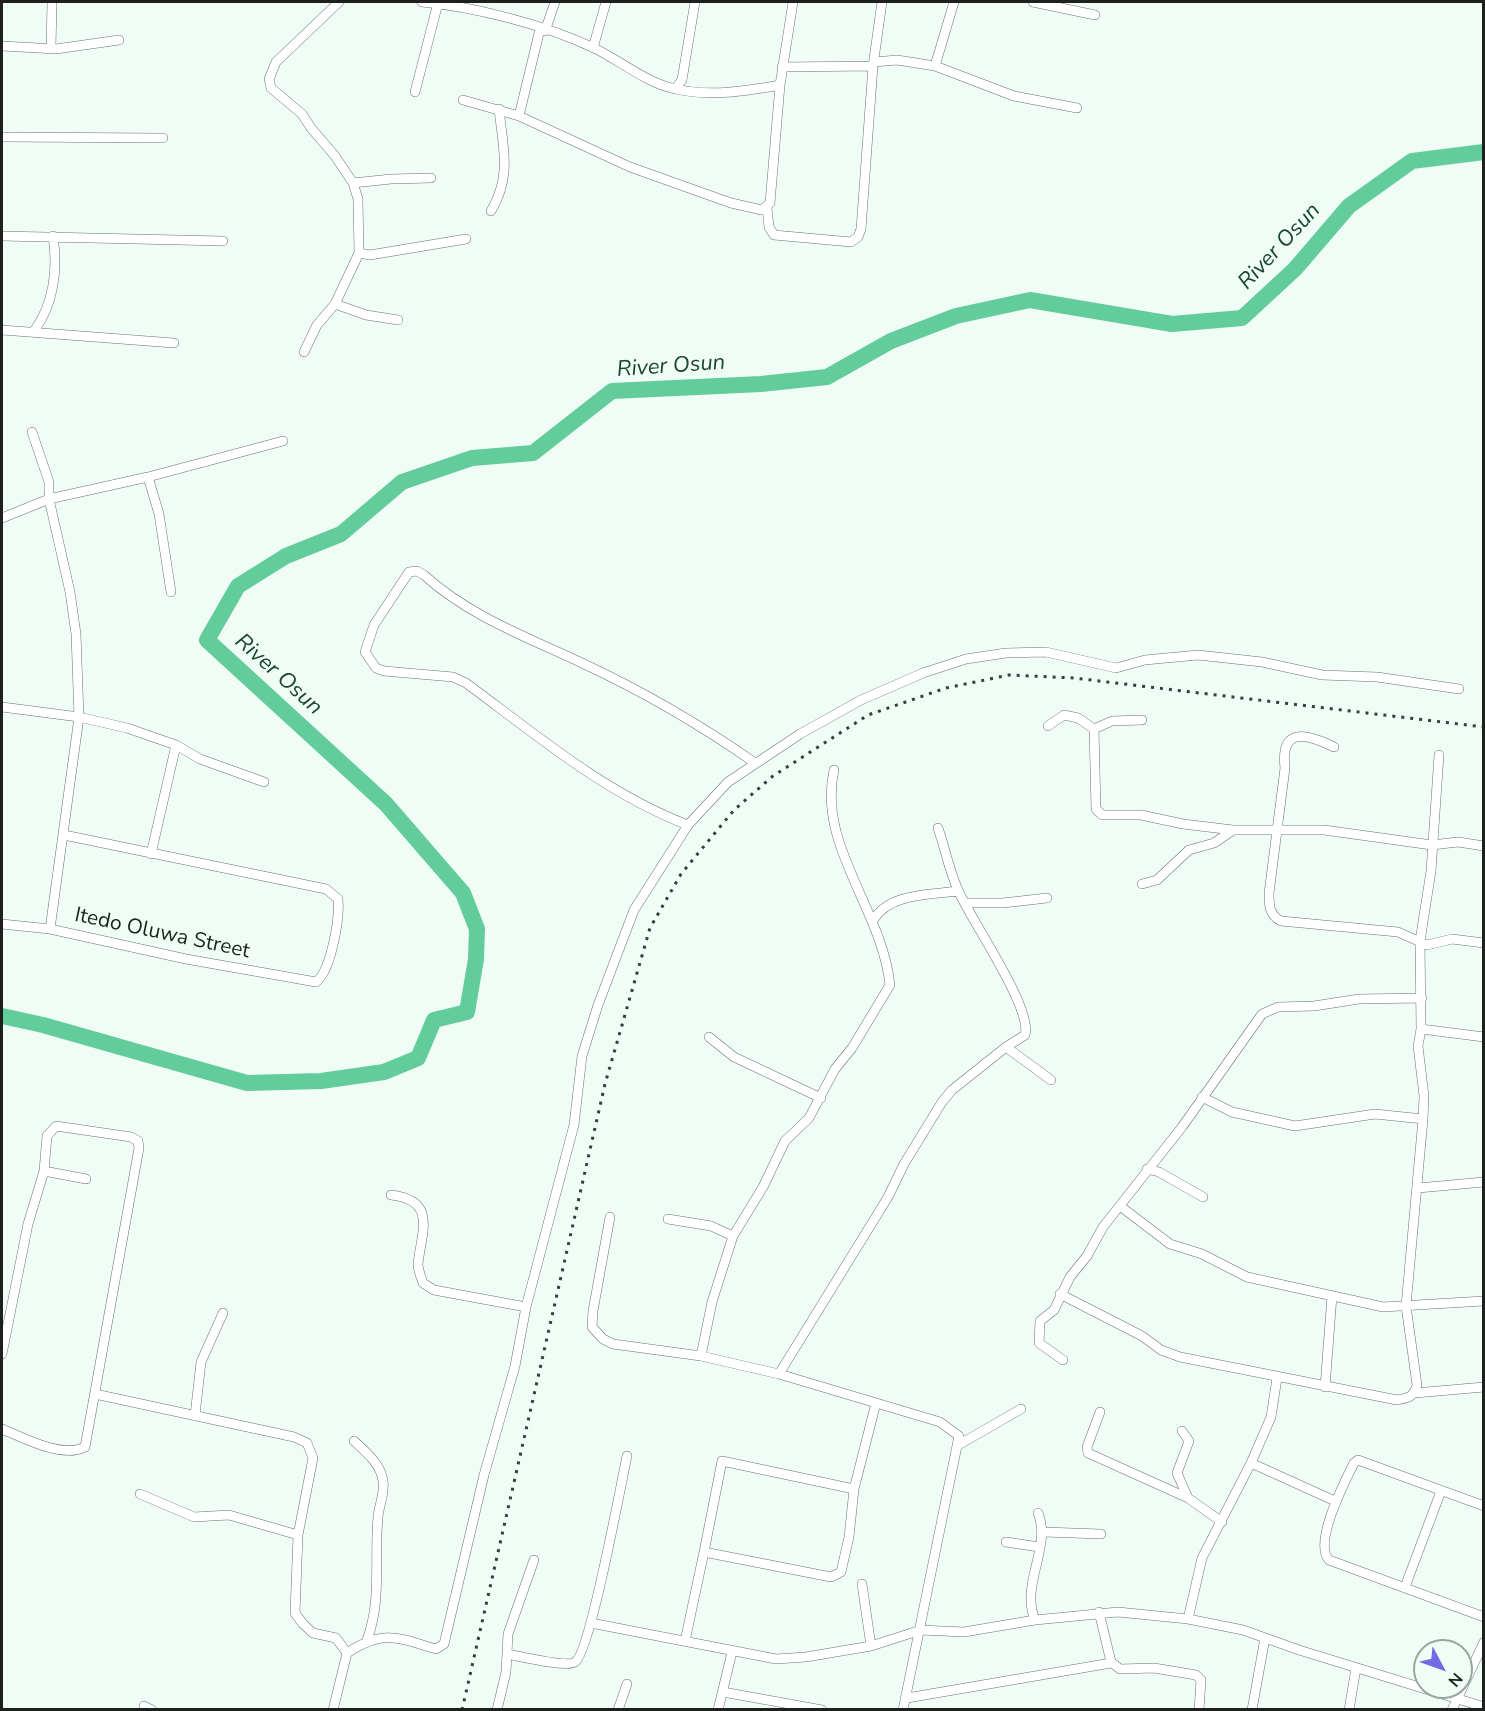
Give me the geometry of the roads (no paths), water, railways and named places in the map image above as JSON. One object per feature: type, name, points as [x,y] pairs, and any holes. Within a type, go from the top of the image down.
[{"type":"street","points":[[51,48],[52,2]]},
{"type":"street","points":[[304,352],[317,325],[335,304],[359,253],[358,199],[353,183],[302,114],[271,88],[269,79],[276,62],[339,2]]},
{"type":"street","points":[[422,2],[438,3],[525,23],[593,48],[644,77],[675,89],[715,93],[780,84]]},
{"type":"street","points":[[519,116],[543,30],[555,2]]},
{"type":"street","points":[[593,48],[606,2]]},
{"type":"street","points":[[675,89],[682,80],[695,2]]},
{"type":"street","points":[[793,2],[780,84],[772,193],[767,208],[769,227],[774,235],[851,242],[858,237],[861,229],[874,64],[882,2]]},
{"type":"street","points":[[935,66],[954,2]]},
{"type":"street","points":[[1033,2],[1095,15]]},
{"type":"street","points":[[415,92],[438,3]]},
{"type":"street","points":[[2,46],[51,48],[119,40]]},
{"type":"street","points":[[782,67],[874,64],[897,60],[935,66],[1014,96],[1077,108]]},
{"type":"street","points":[[464,100],[519,116],[630,166],[731,203],[762,210],[767,208]]},
{"type":"street","points":[[490,211],[501,194],[506,170],[499,109]]},
{"type":"street","points":[[2,137],[163,138]]},
{"type":"street","points":[[353,183],[430,178]]},
{"type":"street","points":[[2,236],[223,241]]},
{"type":"street","points":[[34,331],[45,317],[52,294],[55,251],[53,236]]},
{"type":"street","points":[[359,253],[370,255],[466,239]]},
{"type":"street","points":[[335,304],[366,315],[398,320]]},
{"type":"street","points":[[2,330],[174,343]]},
{"type":"street","points":[[32,432],[49,482],[49,499],[73,613],[79,717],[50,929]]},
{"type":"street","points":[[2,518],[49,499],[148,477],[283,441]]},
{"type":"street","points":[[148,477],[159,514],[171,592]]},
{"type":"street","points":[[688,825],[659,814],[586,770],[466,682],[453,676],[384,671],[376,668],[365,652],[374,625],[409,572],[417,571],[424,575],[464,607],[633,688],[716,736],[755,764]]},
{"type":"street","points":[[333,1710],[347,1653],[367,1640],[383,1637],[401,1639],[436,1649],[444,1644],[484,1475],[515,1366],[526,1306],[574,1125],[582,1056],[598,1005],[634,910],[688,825],[728,782],[800,734],[861,700],[922,673],[955,662],[1006,653],[1046,652],[1116,668],[1145,660],[1198,655],[1262,662],[1322,675],[1377,677],[1459,689]]},
{"type":"street","points":[[2,707],[79,717],[127,728],[176,745],[200,759],[264,782]]},
{"type":"street","points":[[1048,726],[1064,715],[1078,718],[1094,729]]},
{"type":"street","points":[[1094,729],[1112,721],[1142,720]]},
{"type":"street","points":[[1094,729],[1098,813],[1141,815],[1183,824],[1233,830],[1277,832],[1324,830],[1432,845],[1458,842],[1484,846]]},
{"type":"street","points":[[1334,747],[1306,736],[1290,740],[1284,749],[1285,768],[1269,893],[1270,909],[1275,918],[1281,921],[1398,932],[1427,945],[1452,939],[1484,943]]},
{"type":"street","points":[[64,835],[151,854],[176,745]]},
{"type":"street","points":[[1416,1393],[1418,1386],[1406,1306],[1423,1119],[1418,1046],[1422,998],[1420,941],[1431,871],[1439,755]]},
{"type":"street","points":[[701,1356],[712,1302],[733,1236],[763,1188],[785,1142],[809,1118],[835,1069],[852,1048],[890,985],[874,919],[840,848],[833,824],[830,790],[834,770]]},
{"type":"street","points":[[779,1374],[888,1197],[904,1164],[942,1102],[952,1090],[1006,1047],[1025,1035],[1027,1023],[958,891],[938,828]]},
{"type":"street","points":[[1142,884],[1157,880],[1189,850],[1214,843],[1233,830]]},
{"type":"street","name":"Itedo Oluwa Street","points":[[2,924],[50,929],[186,959],[316,982],[323,976],[333,942],[339,908],[334,895],[326,889],[151,854]]},
{"type":"street","points":[[874,919],[880,909],[891,902],[958,891]]},
{"type":"street","points":[[966,903],[1003,903],[1047,898]]},
{"type":"street","points":[[1063,1360],[1045,1350],[1039,1342],[1037,1336],[1040,1321],[1053,1310],[1060,1294],[1120,1206],[1182,1126],[1262,1014],[1278,1008],[1314,1006],[1359,999],[1422,998]]},
{"type":"street","points":[[1421,1029],[1484,1037]]},
{"type":"street","points":[[709,1037],[734,1057],[821,1098]]},
{"type":"street","points":[[1006,1047],[1051,1080]]},
{"type":"street","points":[[1202,1097],[1232,1112],[1295,1126],[1375,1114],[1423,1119]]},
{"type":"street","points":[[2,1354],[5,1327],[28,1224],[44,1171],[47,1136],[56,1126],[131,1137],[138,1141],[139,1148],[85,1447],[76,1452],[50,1446],[2,1429]]},
{"type":"street","points":[[1147,1169],[1159,1172],[1203,1197]]},
{"type":"street","points":[[44,1171],[86,1179]]},
{"type":"street","points":[[1418,1188],[1484,1182]]},
{"type":"street","points":[[391,1195],[407,1196],[419,1207],[425,1234],[418,1266],[423,1282],[443,1292],[499,1299],[526,1306]]},
{"type":"street","points":[[1120,1206],[1170,1244],[1202,1254],[1247,1277],[1383,1307],[1484,1301]]},
{"type":"street","points":[[610,1217],[592,1326],[603,1339],[613,1344],[701,1356],[779,1374],[940,1422],[954,1430],[959,1436],[960,1444],[903,1710]]},
{"type":"street","points":[[668,1219],[711,1226],[733,1236]]},
{"type":"street","points":[[1060,1294],[1180,1357],[1397,1400],[1416,1393],[1484,1388]]},
{"type":"street","points":[[1325,1386],[1332,1296]]},
{"type":"street","points":[[195,1415],[201,1362],[223,1313]]},
{"type":"street","points":[[1188,1619],[1202,1558],[1251,1463],[1271,1417],[1277,1378]]},
{"type":"street","points":[[95,1394],[294,1437],[307,1443],[313,1458],[298,1535],[295,1613],[313,1632],[336,1638],[347,1653]]},
{"type":"street","points":[[704,1552],[795,1571],[836,1576],[843,1567],[854,1489],[876,1403]]},
{"type":"street","points":[[960,1444],[1021,1409]]},
{"type":"street","points":[[1100,1412],[1087,1448],[1088,1453],[1188,1498],[1222,1522]]},
{"type":"street","points":[[1182,1431],[1189,1441],[1177,1473],[1188,1498]]},
{"type":"street","points":[[354,1441],[368,1453],[381,1471],[384,1482],[378,1517],[375,1618],[367,1640]]},
{"type":"street","points":[[507,1654],[569,1664],[576,1662],[591,1623],[627,1456]]},
{"type":"street","points":[[1484,1506],[1358,1460],[1335,1501],[1324,1549],[1325,1556],[1329,1560],[1484,1617]]},
{"type":"street","points":[[685,1641],[722,1461],[854,1489]]},
{"type":"street","points":[[1251,1463],[1335,1501]]},
{"type":"street","points":[[1405,1587],[1441,1491]]},
{"type":"street","points":[[140,1494],[194,1517],[230,1515],[298,1535]]},
{"type":"street","points":[[1035,1620],[1030,1598],[1044,1532],[1038,1513]]},
{"type":"street","points":[[1044,1532],[1101,1534]]},
{"type":"street","points":[[1006,1542],[1039,1547]]},
{"type":"street","points":[[497,1710],[504,1682],[508,1634],[534,1560]]},
{"type":"street","points":[[862,1584],[871,1646]]},
{"type":"street","points":[[591,1623],[776,1659],[806,1657],[871,1646],[921,1630],[964,1632],[1099,1612],[1188,1619],[1243,1630],[1413,1685]]},
{"type":"street","points":[[1099,1612],[1111,1662],[1120,1669],[1154,1668],[1196,1676],[1201,1680],[1202,1686],[1199,1710]]},
{"type":"street","points":[[1252,1710],[1265,1638]]},
{"type":"street","points":[[1473,1665],[1484,1642]]},
{"type":"street","points":[[718,1710],[732,1652]]},
{"type":"street","points":[[907,1698],[1111,1662]]},
{"type":"street","points":[[1349,1710],[1356,1668]]},
{"type":"street","points":[[618,1710],[627,1684]]},
{"type":"street","points":[[723,1692],[822,1710]]},
{"type":"street","points":[[1460,1699],[1484,1707]]},
{"type":"waterway","name":"River Osun","points":[[2,1016],[43,1025],[247,1083],[321,1081],[384,1072],[418,1058],[434,1020],[467,1012],[476,959],[477,929],[463,893],[386,804],[207,640],[238,586],[286,556],[341,534],[402,482],[472,458],[533,453],[612,391],[761,384],[827,377],[891,341],[956,316],[1030,300],[1172,324],[1242,318],[1295,269],[1349,206],[1412,161],[1484,152]]},
{"type":"railway","points":[[462,1710],[605,1084],[650,928],[681,874],[734,810],[773,776],[868,715],[946,688],[1009,675],[1074,678],[1484,727]]}]
